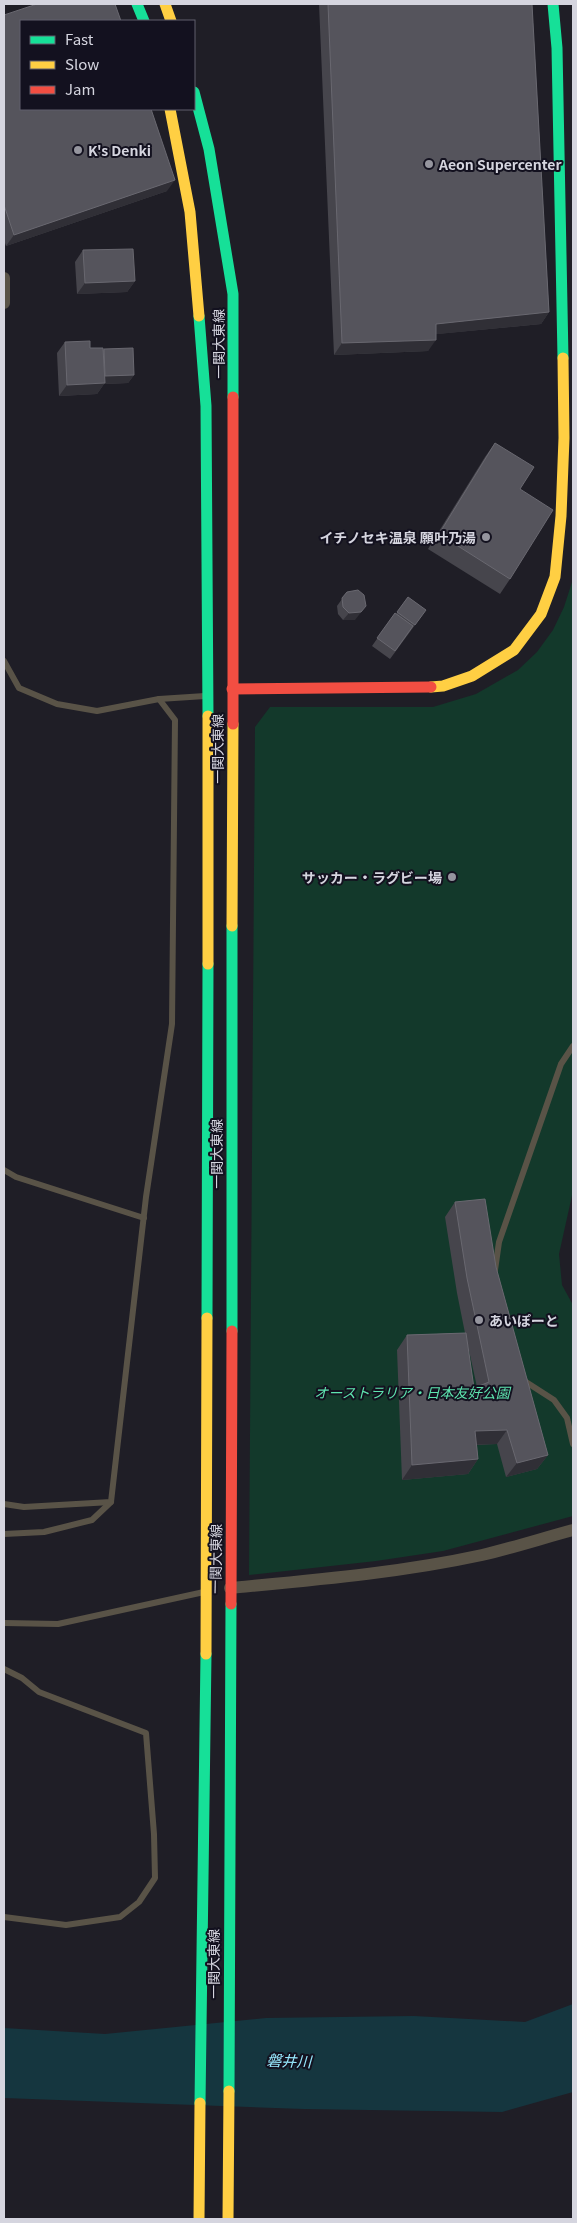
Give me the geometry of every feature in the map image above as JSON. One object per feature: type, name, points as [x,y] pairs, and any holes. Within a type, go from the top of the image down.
[{"type":"main road","points":[[138,4],[144,20]]},
{"type":"main road","points":[[165,4],[171,20]]},
{"type":"main road","points":[[232,689],[413,688],[443,686],[472,676],[514,650],[541,614],[555,577],[568,463],[557,48],[553,4]]},
{"type":"main road","name":"一関大東線","points":[[195,96],[209,149],[233,294],[232,1494],[228,2219]]},
{"type":"main road","name":"一関大東線","points":[[170,110],[190,212],[206,406],[208,696],[207,1592],[199,2219]]},
{"type":"main road","points":[[558,126],[573,126]]},
{"type":"street","points":[[4,278],[4,303]]},
{"type":"street","points":[[230,1588],[358,1576],[481,1555],[573,1530]]},
{"type":"lane","points":[[4,661],[19,688],[57,704],[97,711],[159,699],[208,696]]},
{"type":"lane","points":[[4,1534],[44,1532],[92,1520],[111,1502],[144,1218],[172,1024],[175,720],[159,699]]},
{"type":"lane","points":[[496,1277],[495,1267],[498,1242],[562,1064],[573,1046]]},
{"type":"lane","points":[[4,1170],[16,1178],[144,1218]]},
{"type":"lane","points":[[517,1369],[526,1382],[554,1400],[567,1418],[573,1444]]},
{"type":"lane","points":[[4,1504],[24,1507],[111,1502]]},
{"type":"lane","points":[[4,1623],[58,1624],[207,1592]]},
{"type":"lane","points":[[4,1669],[22,1678],[39,1692],[146,1733],[154,1834],[155,1878],[139,1902],[120,1917],[66,1926],[4,1917]]},
{"type":"green space","name":"オーストラリア・日本友好公園","points":[[573,579],[573,1191],[559,1254],[562,1285],[573,1305],[573,1516],[443,1551],[376,1561],[249,1575],[255,727],[270,707],[433,707],[476,694],[518,670],[537,652],[553,630],[564,607]]},
{"type":"water","name":"磐井川","points":[[573,2004],[573,2092],[502,2112],[304,2109],[4,2098],[4,2028],[105,2034],[266,2018],[414,2016],[525,2022]]},
{"type":"building","name":"K's Denki","points":[[37,4],[115,4],[121,20],[20,20],[20,110],[151,110],[175,180],[14,235],[4,205],[4,15]]},
{"type":"building","name":"Aeon Supercenter","points":[[328,4],[532,4],[549,312],[436,324],[436,340],[342,343]]},
{"type":"building","points":[[133,249],[135,281],[85,283],[83,250]]},
{"type":"building","points":[[90,341],[90,348],[103,348],[105,383],[67,385],[65,342]]},
{"type":"building","points":[[133,348],[134,375],[105,376],[104,349]]},
{"type":"building","name":"イチノセキ温泉 願叶乃湯","points":[[495,443],[534,467],[520,489],[553,510],[510,579],[439,534]]},
{"type":"building","points":[[358,590],[364,595],[366,606],[361,612],[349,613],[343,607],[342,598],[347,592]]},
{"type":"building","points":[[408,597],[426,610],[415,625],[397,612]]},
{"type":"building","points":[[395,613],[413,626],[395,651],[377,638]]},
{"type":"building","name":"あいぽーと","points":[[485,1199],[496,1267],[548,1455],[517,1463],[507,1430],[475,1431],[478,1459],[412,1465],[407,1335],[466,1333],[474,1388],[489,1382],[467,1278],[455,1202]]},
{"type":"traffic: fast","points":[[137,4],[144,20]]},
{"type":"traffic: fast","points":[[553,4],[557,48],[563,358]]},
{"type":"traffic: fast","points":[[195,96],[209,149],[233,294],[233,397]]},
{"type":"traffic: fast","points":[[199,316],[206,406],[208,716]]},
{"type":"traffic: fast","points":[[232,926],[232,1331]]},
{"type":"traffic: fast","points":[[207,1318],[208,964]]},
{"type":"traffic: fast","points":[[229,2091],[231,1604]]},
{"type":"traffic: fast","points":[[200,2103],[206,1654]]},
{"type":"traffic: slow","points":[[165,4],[171,20]]},
{"type":"traffic: slow","points":[[170,110],[190,212],[199,316]]},
{"type":"traffic: slow","points":[[431,687],[443,686],[472,676],[514,650],[541,614],[555,577],[561,516],[564,438],[563,358]]},
{"type":"traffic: slow","points":[[208,716],[208,964]]},
{"type":"traffic: slow","points":[[232,926],[233,724]]},
{"type":"traffic: slow","points":[[206,1654],[207,1318]]},
{"type":"traffic: slow","points":[[228,2219],[229,2091]]},
{"type":"traffic: slow","points":[[199,2219],[200,2103]]},
{"type":"traffic: jam","points":[[233,397],[233,724]]},
{"type":"traffic: jam","points":[[232,689],[431,687]]},
{"type":"traffic: jam","points":[[231,1604],[232,1331]]},
{"type":"place","name":"K's Denki","points":[[78,150]]},
{"type":"place","name":"Aeon Supercenter","points":[[429,164]]},
{"type":"place","name":"イチノセキ温泉 願叶乃湯","points":[[486,537]]},
{"type":"place","name":"サッカー・ラグビー場","points":[[452,877]]},
{"type":"place","name":"あいぽーと","points":[[479,1320]]}]
